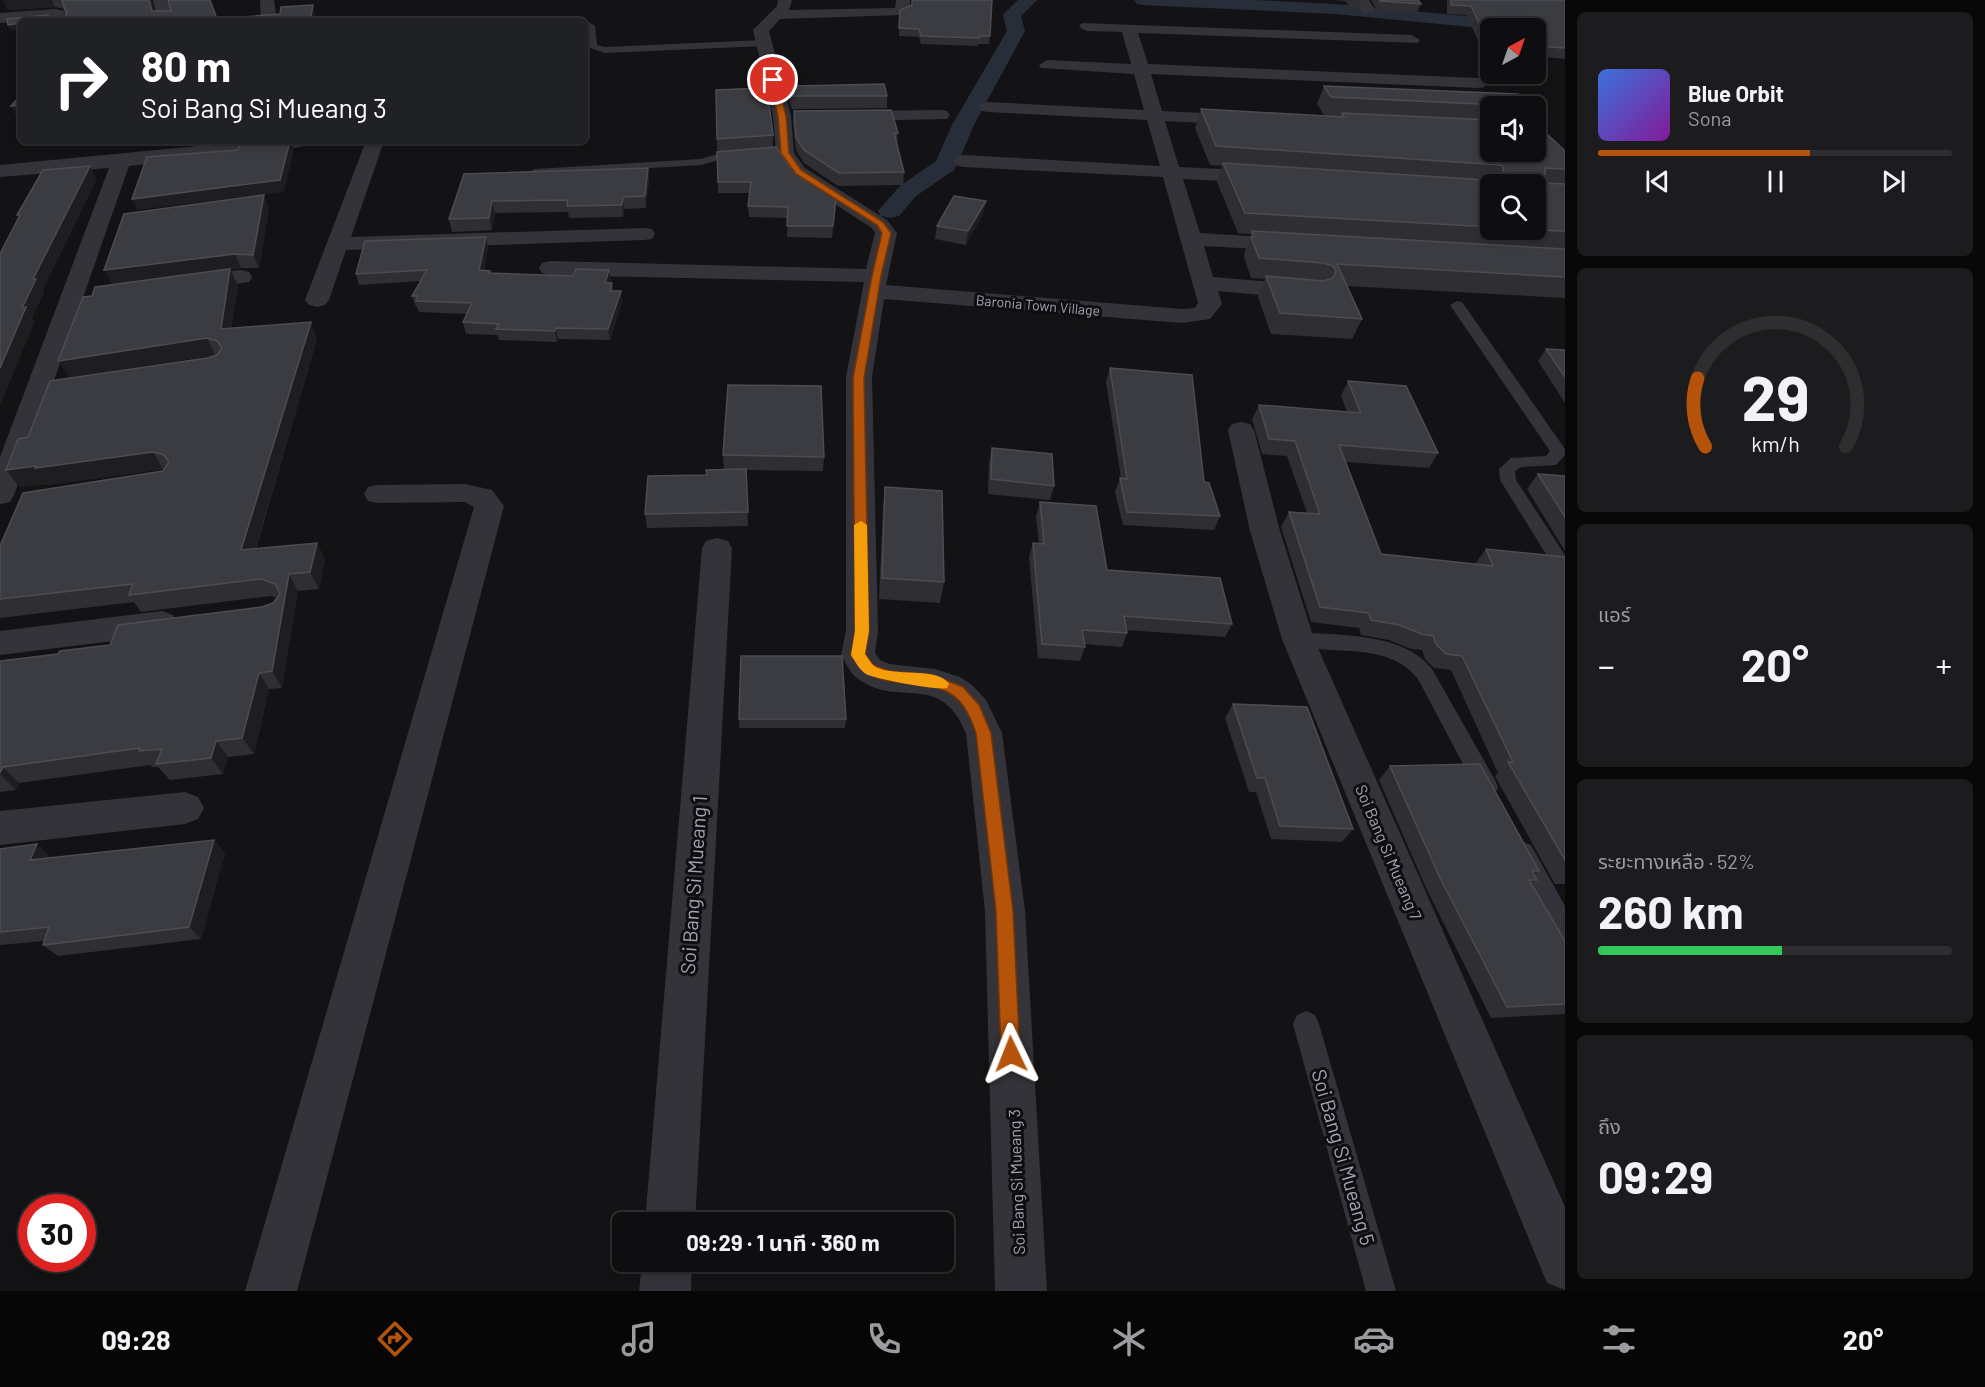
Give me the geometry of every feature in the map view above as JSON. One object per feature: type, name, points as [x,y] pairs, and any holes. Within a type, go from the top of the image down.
[{"type":"street","points":[[160,0],[165,18]]},
{"type":"street","points":[[267,0],[269,18]]},
{"type":"street","points":[[773,153],[782,116],[761,30],[784,7],[785,0]]},
{"type":"street","points":[[776,15],[895,12],[903,11],[903,0]]},
{"type":"street","points":[[0,18],[55,13],[61,14],[61,18]]},
{"type":"street","points":[[1087,26],[1412,40]]},
{"type":"street","points":[[1129,28],[1204,283],[1314,292]]},
{"type":"street","points":[[1047,65],[1478,83]]},
{"type":"street","points":[[988,107],[1259,121]]},
{"type":"street","points":[[828,116],[941,115]]},
{"type":"street","points":[[782,116],[805,116]]},
{"type":"street","points":[[0,171],[121,161],[255,144]]},
{"type":"street","points":[[316,300],[374,144]]},
{"type":"street","name":"Soi Bang Si Mueang 3","points":[[773,153],[798,172],[880,224],[886,233],[859,378],[862,631],[858,655],[868,669],[888,676],[933,681],[958,691],[974,709],[984,733],[1005,911],[1021,1291]]},
{"type":"street","points":[[8,500],[109,223],[121,161]]},
{"type":"street","points":[[963,161],[1289,178]]},
{"type":"street","points":[[338,244],[644,234]]},
{"type":"street","points":[[1191,239],[1319,247]]},
{"type":"street","name":"Baronia Town Village","points":[[550,268],[875,284],[1182,316],[1202,314],[1210,304],[1204,283]]},
{"type":"street","points":[[173,285],[242,277]]},
{"type":"street","name":"Soi Bang Si Mueang 7","points":[[1241,430],[1265,531],[1298,639],[1565,1265]]},
{"type":"street","points":[[271,1291],[489,506],[482,496],[465,492],[378,494]]},
{"type":"street","name":"Soi Bang Si Mueang 1","points":[[671,1212],[717,548]]},
{"type":"street","points":[[0,643],[188,620]]},
{"type":"street","points":[[0,828],[185,808]]},
{"type":"street","points":[[665,1291],[666,1272]]},
{"type":"lane","points":[[590,26],[592,46],[605,50],[764,43]]},
{"type":"lane","points":[[518,174],[701,162],[725,154],[773,153]]},
{"type":"lane","points":[[1456,305],[1559,452],[1550,461],[1517,462],[1507,469],[1508,480],[1565,570]]},
{"type":"lane","points":[[1298,639],[1369,647],[1412,658],[1425,674],[1498,806]]},
{"type":"lane","points":[[1514,837],[1565,928]]},
{"type":"lane","name":"Soi Bang Si Mueang 5","points":[[1306,1024],[1381,1291]]},
{"type":"building","points":[[62,0],[149,0],[152,11],[171,11],[168,0],[210,0],[217,18],[66,18],[67,10]]},
{"type":"building","points":[[912,0],[992,0],[990,36],[979,36],[979,38],[921,36],[919,29],[899,28],[900,10],[912,5]]},
{"type":"building","points":[[1418,0],[1421,4],[1380,1]]},
{"type":"building","points":[[1451,0],[1565,0],[1565,48],[1546,47],[1546,18],[1480,18],[1480,25],[1471,6],[1451,5]]},
{"type":"building","points":[[313,5],[311,18],[230,18],[280,14],[281,7]]},
{"type":"building","points":[[48,15],[50,18],[18,18],[18,23],[8,25],[7,19]]},
{"type":"building","points":[[884,84],[887,96],[792,96],[790,88],[797,88],[796,86]]},
{"type":"building","points":[[1324,86],[1518,94],[1520,96],[1480,96],[1480,104],[1331,97]]},
{"type":"building","points":[[767,88],[773,135],[717,139],[716,90]]},
{"type":"building","points":[[18,98],[18,105],[11,106]]},
{"type":"building","points":[[1201,109],[1344,117],[1342,113],[1480,119],[1480,162],[1546,162],[1546,133],[1565,151],[1565,169],[1545,168],[1545,174],[1504,174],[1501,165],[1216,146]]},
{"type":"building","points":[[891,110],[898,133],[894,133],[904,172],[839,173],[804,150],[796,137],[794,111]]},
{"type":"building","points":[[240,144],[289,144],[280,180],[132,199],[147,157],[238,150]]},
{"type":"building","points":[[776,147],[790,167],[836,196],[833,226],[787,226],[788,207],[748,206],[751,182],[718,182],[717,152]]},
{"type":"building","points":[[1223,163],[1480,180],[1480,226],[1245,213]]},
{"type":"building","points":[[90,166],[33,279],[36,279],[22,308],[26,307],[0,368],[0,254],[20,215],[17,215],[43,170]]},
{"type":"building","points":[[648,168],[645,196],[623,197],[622,205],[567,206],[568,200],[492,201],[489,218],[449,219],[464,174]]},
{"type":"building","points":[[1546,183],[1565,184],[1565,231],[1546,230]]},
{"type":"building","points":[[264,195],[253,255],[235,254],[104,270],[124,214]]},
{"type":"building","points":[[954,196],[986,201],[968,231],[937,226]]},
{"type":"building","points":[[1252,231],[1565,249],[1565,277],[1337,264],[1362,319],[1280,313],[1266,276],[1323,281],[1333,278],[1336,271],[1333,266],[1323,263],[1259,258],[1251,237],[1254,237]]},
{"type":"building","points":[[486,237],[479,270],[490,271],[489,273],[573,276],[576,269],[609,270],[605,283],[612,283],[610,291],[621,291],[608,329],[556,328],[555,331],[496,329],[499,324],[463,322],[472,303],[416,301],[418,296],[412,296],[427,270],[356,274],[365,241]]},
{"type":"building","points":[[230,269],[221,329],[311,322],[241,550],[317,543],[310,572],[289,574],[272,671],[259,673],[242,738],[216,741],[211,758],[156,764],[162,749],[139,751],[140,748],[3,767],[0,773],[0,661],[110,645],[118,625],[262,607],[273,603],[280,594],[275,584],[261,579],[129,595],[133,584],[0,599],[0,546],[23,493],[163,471],[169,462],[164,455],[153,452],[6,470],[18,439],[28,437],[50,381],[207,358],[217,355],[222,348],[217,341],[207,338],[58,361],[83,297],[92,296],[95,287]]},
{"type":"building","points":[[1546,349],[1565,350],[1565,377]]},
{"type":"building","points":[[1110,368],[1192,375],[1204,482],[1209,483],[1220,516],[1127,512],[1120,478],[1127,479]]},
{"type":"building","points":[[1348,381],[1406,386],[1438,453],[1339,445],[1381,554],[1493,566],[1486,549],[1565,557],[1565,860],[1508,762],[1513,762],[1462,656],[1446,654],[1436,644],[1433,636],[1399,625],[1371,620],[1369,613],[1320,607],[1289,512],[1320,514],[1295,441],[1269,439],[1259,405],[1361,413]]},
{"type":"building","points":[[728,385],[821,386],[824,457],[723,455]]},
{"type":"building","points":[[992,448],[1052,454],[1054,486],[991,479]]},
{"type":"building","points":[[746,469],[748,512],[645,514],[648,476],[707,475],[706,470]]},
{"type":"building","points":[[1538,474],[1565,476],[1565,517]]},
{"type":"building","points":[[885,487],[942,491],[944,582],[882,578]]},
{"type":"building","points":[[1040,502],[1096,506],[1107,570],[1220,578],[1232,624],[1124,616],[1127,633],[1082,630],[1085,647],[1042,644],[1033,543],[1044,544]]},
{"type":"building","points":[[741,656],[842,656],[846,719],[739,719]]},
{"type":"building","points":[[1233,704],[1307,707],[1353,829],[1280,826],[1265,778],[1257,778]]},
{"type":"building","points":[[1480,764],[1539,871],[1532,871],[1537,880],[1529,880],[1565,941],[1565,1004],[1507,1007],[1440,878],[1390,766]]},
{"type":"building","points":[[214,840],[189,927],[43,945],[49,927],[0,932],[0,849],[37,844],[30,860]]},
{"type":"waterway","points":[[890,211],[908,191],[946,165],[963,125],[1016,31],[1012,15],[1028,0]]},
{"type":"waterway","points":[[1143,0],[1336,9],[1565,30]]},
{"type":"slow traffic","points":[[861,525],[862,631],[858,655],[868,669],[888,676],[942,684]]},
{"type":"route","points":[[773,80],[782,116],[785,153],[798,172],[880,224],[886,233],[876,276],[859,378],[862,631],[858,655],[868,669],[888,676],[933,681],[958,691],[974,709],[984,733],[1005,911],[1011,1054]]}]
